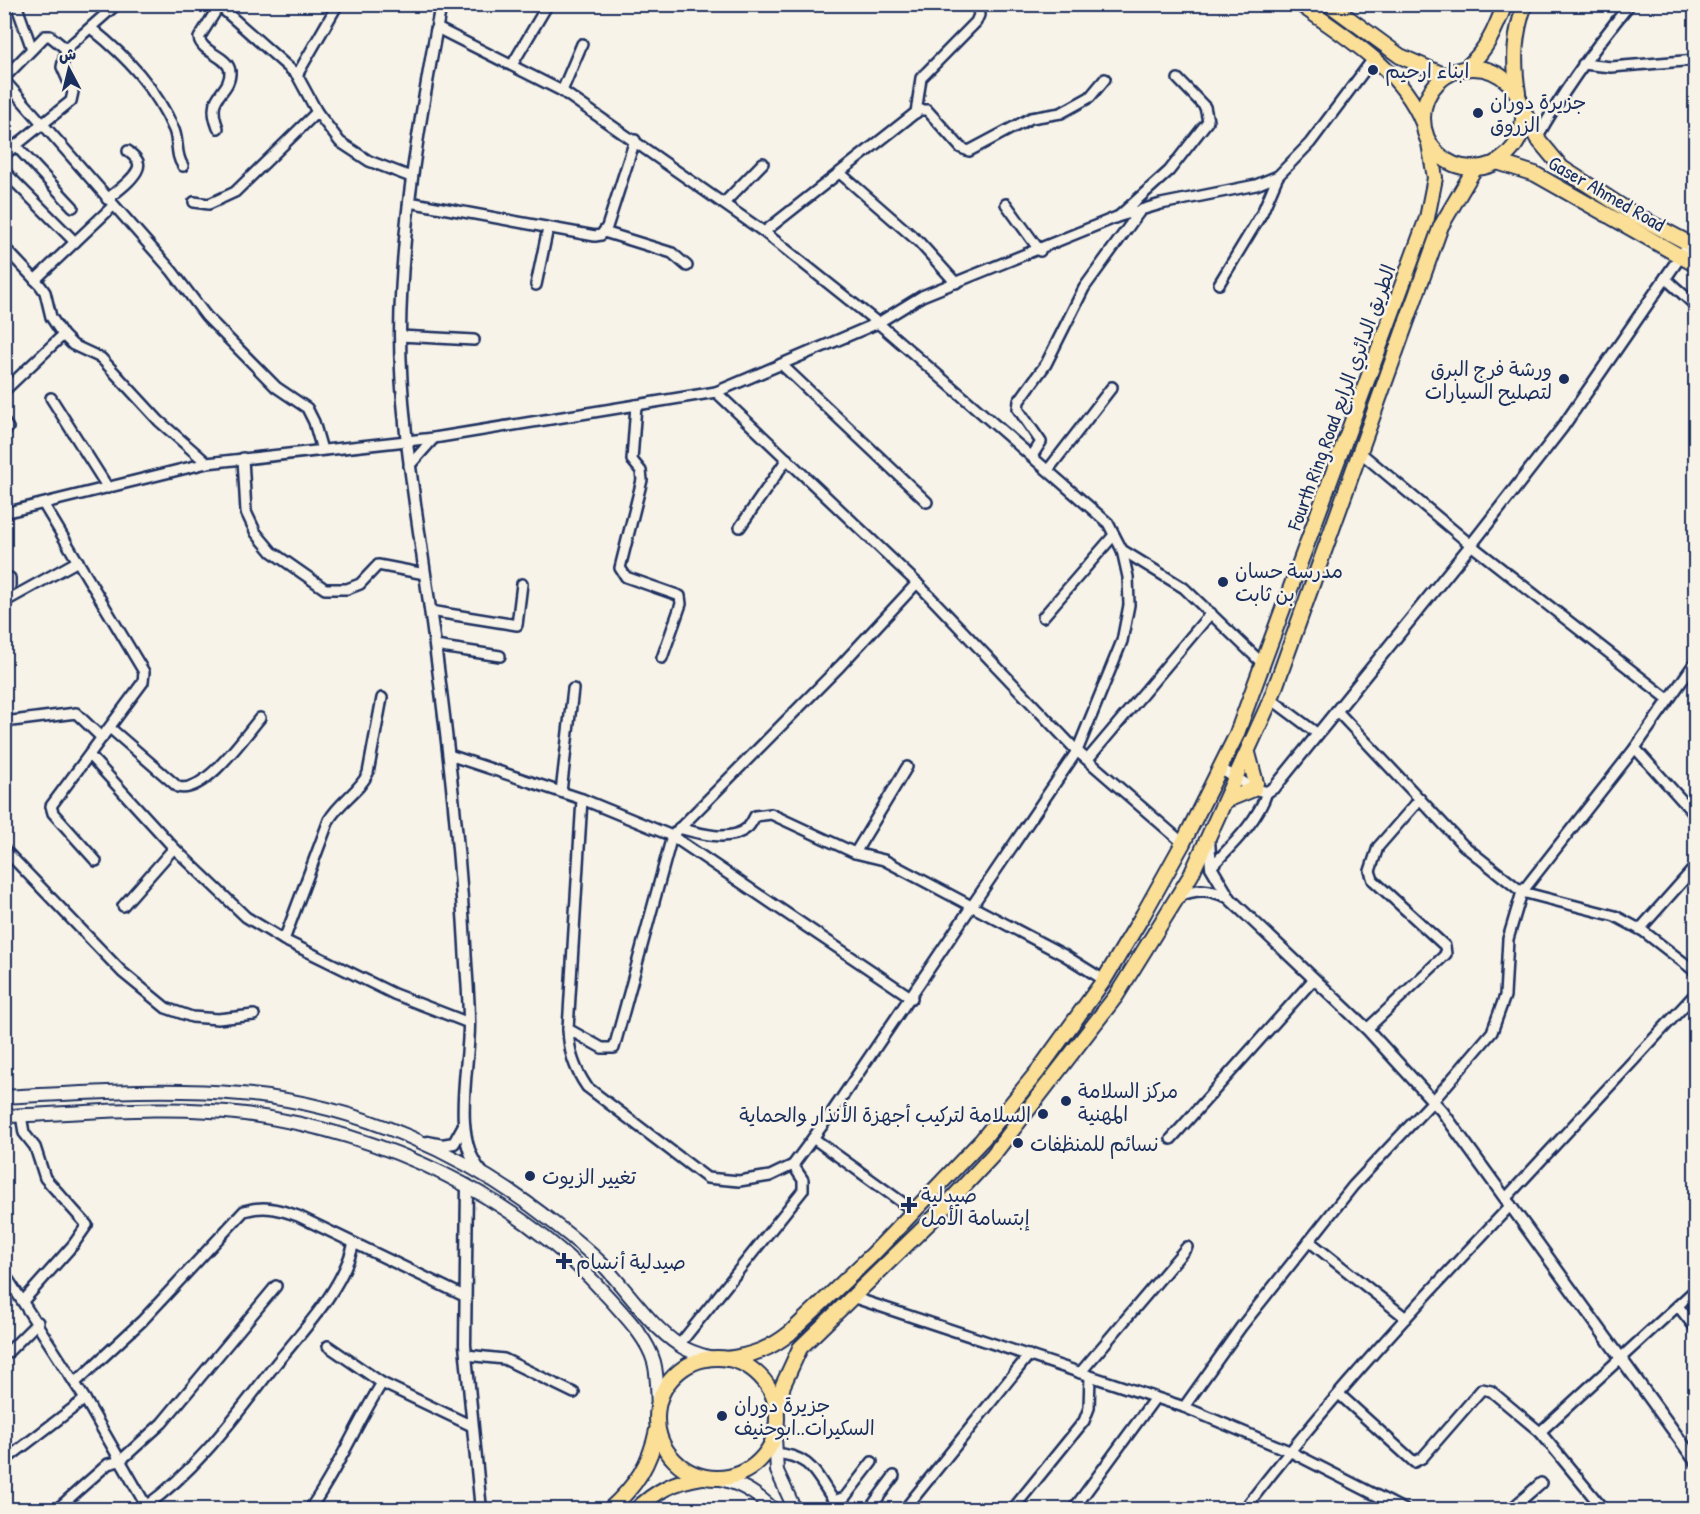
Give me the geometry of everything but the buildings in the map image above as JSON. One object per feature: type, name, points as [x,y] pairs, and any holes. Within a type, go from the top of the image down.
[{"type":"main road","points":[[1300,4],[1373,59],[1405,88],[1423,122],[1429,143],[1449,162],[1475,168],[1497,162],[1510,152],[1523,124],[1514,52],[1517,29],[1526,4]]},
{"type":"main road","points":[[1329,4],[1400,56],[1446,76]]},
{"type":"main road","points":[[1423,122],[1423,111],[1430,91],[1446,76],[1466,68],[1480,56],[1492,38],[1505,4]]},
{"type":"main road","points":[[1466,68],[1477,68],[1498,74],[1514,89],[1521,103]]},
{"type":"main road","name":"Gaser Ahmed Road","points":[[1521,103],[1537,138],[1562,168],[1635,215],[1693,242]]},
{"type":"main road","name":"Fourth Ring Road الطريق الدائري الرابع","points":[[728,1359],[762,1351],[790,1333],[914,1211],[982,1140],[1038,1071],[1104,980],[1184,843],[1223,766],[1263,664],[1427,218],[1435,178],[1429,143]]},
{"type":"main road","name":"Gaser Ahmed Road","points":[[1497,162],[1535,174],[1695,265]]},
{"type":"main road","points":[[795,1509],[782,1485],[774,1453],[774,1437],[783,1385],[800,1348],[993,1155],[1116,996],[1178,896],[1227,800],[1271,699],[1441,226],[1475,168]]},
{"type":"main road","points":[[1227,800],[1260,789],[1248,753]]},
{"type":"main road","points":[[4,1097],[204,1091],[243,1094],[333,1112],[423,1141],[481,1171],[521,1197],[593,1256],[679,1345],[712,1359]]},
{"type":"main road","points":[[97,1093],[99,1113]]},
{"type":"main road","points":[[4,1116],[205,1111],[283,1120],[371,1144],[435,1169],[486,1196],[555,1244],[588,1274],[623,1313],[654,1360],[658,1428],[652,1455],[629,1492],[609,1509]]},
{"type":"main road","points":[[658,1407],[668,1384],[677,1374],[699,1361],[728,1359],[742,1363],[760,1377],[773,1395],[777,1410]]},
{"type":"main road","points":[[658,1428],[669,1454],[690,1472],[741,1484],[774,1509]]},
{"type":"main road","points":[[636,1509],[659,1491],[680,1480],[732,1476],[752,1466],[768,1450],[774,1437]]},
{"type":"street","points":[[16,4],[32,49]]},
{"type":"street","points":[[4,155],[73,98],[73,92],[62,67],[66,49],[92,29],[117,4]]},
{"type":"street","points":[[297,75],[338,4]]},
{"type":"street","points":[[423,1141],[442,1145],[454,1143],[462,1133],[469,1023],[449,755],[405,439],[400,336],[411,177],[441,4]]},
{"type":"street","points":[[512,65],[548,4]]},
{"type":"street","points":[[916,112],[921,78],[975,22],[979,15],[977,4]]},
{"type":"street","points":[[1537,138],[1557,102],[1583,64],[1630,4]]},
{"type":"street","points":[[218,128],[213,109],[228,81],[230,71],[226,64],[202,45],[199,38],[218,5],[297,75],[317,112],[340,142],[352,151],[391,171],[411,177]]},
{"type":"street","points":[[437,28],[562,91],[764,232],[878,323],[1108,523],[1122,550],[1128,577],[1129,605],[1122,640],[1077,751],[912,998],[813,1138],[793,1165],[770,1176],[739,1181],[706,1179],[586,1087],[576,1069],[569,1049],[568,1029],[582,799]]},
{"type":"street","points":[[92,29],[125,55],[147,85],[176,133],[178,157],[183,166]]},
{"type":"street","points":[[66,49],[48,35],[4,79],[41,125],[172,271],[222,333],[276,387],[307,408],[314,422],[322,450]]},
{"type":"street","points":[[562,91],[582,44]]},
{"type":"street","points":[[1219,284],[1262,213],[1278,176],[1310,142],[1373,59]]},
{"type":"street","points":[[1583,64],[1611,67],[1695,60]]},
{"type":"street","points":[[764,232],[922,109],[927,110],[961,148],[969,151],[1031,118],[1050,117],[1060,113],[1090,97],[1105,79]]},
{"type":"street","points":[[1117,218],[1169,171],[1208,121],[1205,106],[1178,79]]},
{"type":"street","points":[[194,202],[209,204],[235,192],[317,112]]},
{"type":"street","points":[[604,232],[635,140]]},
{"type":"street","points":[[16,146],[73,207]]},
{"type":"street","points":[[35,280],[75,242],[139,168],[138,161],[128,151]]},
{"type":"street","points":[[724,203],[763,162]]},
{"type":"street","points":[[4,171],[75,242]]},
{"type":"street","points":[[840,174],[920,242],[942,264],[956,283]]},
{"type":"street","points":[[4,513],[207,463],[405,439],[434,438],[716,392],[878,323],[922,296],[1117,218],[1140,210],[1256,185],[1278,176]]},
{"type":"street","points":[[409,202],[595,236],[604,232],[672,253],[687,266]]},
{"type":"street","points":[[1006,204],[1040,250]]},
{"type":"street","points":[[1032,456],[1041,442],[1018,410],[1019,401],[1046,364],[1084,288],[1140,210]]},
{"type":"street","points":[[536,285],[548,228]]},
{"type":"street","points":[[1223,766],[1260,789],[1275,787],[1471,545],[1562,428],[1665,278],[1693,242]]},
{"type":"street","points":[[4,248],[45,292],[51,317],[63,335],[73,345],[101,358],[159,421],[207,463]]},
{"type":"street","points":[[1665,278],[1695,306]]},
{"type":"street","points":[[4,390],[63,335]]},
{"type":"street","points":[[400,336],[474,340]]},
{"type":"street","points":[[781,364],[927,502]]},
{"type":"street","points":[[1048,470],[1112,387]]},
{"type":"street","points":[[716,392],[917,584],[1077,751],[1184,843]]},
{"type":"street","points":[[51,398],[108,488]]},
{"type":"street","points":[[636,405],[632,460],[641,471],[642,480],[620,568],[626,577],[680,596],[681,604],[662,658]]},
{"type":"street","points":[[409,466],[434,438]]},
{"type":"street","points":[[1360,453],[1471,545],[1668,699]]},
{"type":"street","points":[[243,458],[246,512],[255,533],[272,552],[325,589],[347,589],[360,584],[378,565],[425,574]]},
{"type":"street","points":[[740,527],[787,459]]},
{"type":"street","points":[[44,505],[144,672],[143,682],[90,756],[52,803],[51,810],[96,861]]},
{"type":"street","points":[[1043,617],[1114,535]]},
{"type":"street","points":[[1122,550],[1184,588],[1263,664]]},
{"type":"street","points":[[4,602],[78,561]]},
{"type":"street","points":[[4,592],[10,586],[10,578]]},
{"type":"street","points":[[430,611],[517,625],[522,584]]},
{"type":"street","points":[[568,1029],[602,1048],[609,1050],[617,1045],[672,836],[840,666],[917,584]]},
{"type":"street","points":[[1088,759],[1211,613]]},
{"type":"street","points":[[435,646],[500,656]]},
{"type":"street","points":[[1184,1407],[1241,1327],[1353,1186],[1492,1032],[1502,1011],[1508,939],[1522,892],[1635,748],[1695,662]]},
{"type":"street","points":[[561,792],[573,689]]},
{"type":"street","points":[[284,940],[329,820],[338,805],[365,781],[382,698]]},
{"type":"street","points":[[1271,699],[1318,734]]},
{"type":"street","points":[[1337,711],[1463,845],[1522,892],[1615,916],[1640,929],[1695,972]]},
{"type":"street","points":[[4,722],[76,713],[102,738]]},
{"type":"street","points":[[110,728],[178,787],[190,788],[208,776],[260,718]]},
{"type":"street","points":[[1635,748],[1694,813]]},
{"type":"street","points":[[449,755],[582,799],[672,836],[912,998]]},
{"type":"street","points":[[90,756],[174,848],[246,917],[284,940],[394,994],[469,1023]]},
{"type":"street","points":[[855,853],[907,767]]},
{"type":"street","points":[[1211,867],[1247,827],[1263,804],[1260,789]]},
{"type":"street","points":[[1367,1029],[1446,954],[1445,946],[1373,880],[1370,871],[1378,847],[1420,799]]},
{"type":"street","points":[[679,828],[715,835],[736,833],[747,828],[755,816],[771,814],[855,853],[884,860],[1064,955],[1104,980]]},
{"type":"street","points":[[1209,837],[1208,853],[1211,867],[1230,898],[1313,980],[1367,1029],[1432,1101],[1509,1202],[1695,1462]]},
{"type":"street","points":[[123,906],[174,848]]},
{"type":"street","points":[[4,849],[122,972],[166,1008],[192,1017],[218,1019],[254,1015]]},
{"type":"street","points":[[1640,929],[1695,866]]},
{"type":"street","points":[[1178,896],[1203,889],[1230,898]]},
{"type":"street","points":[[1171,1139],[1313,980]]},
{"type":"street","points":[[1248,1509],[1249,1503],[1289,1451],[1695,993]]},
{"type":"street","points":[[21,1116],[24,1133],[35,1147],[45,1178],[87,1225],[73,1245],[24,1300]]},
{"type":"street","points":[[464,1121],[468,1154],[481,1171]]},
{"type":"street","points":[[813,1138],[914,1211]]},
{"type":"street","points":[[679,1345],[803,1190],[803,1180],[793,1165]]},
{"type":"street","points":[[466,1185],[464,1296],[466,1355],[481,1509]]},
{"type":"street","points":[[75,1383],[142,1321],[244,1211],[258,1207],[273,1207],[464,1296]]},
{"type":"street","points":[[1309,1241],[1406,1318]]},
{"type":"street","points":[[4,1273],[24,1300],[85,1399],[147,1508],[201,1459],[329,1297],[351,1258],[354,1243]]},
{"type":"street","points":[[1012,1509],[1084,1421],[1089,1408],[1085,1374],[1187,1247]]},
{"type":"street","points":[[56,1509],[108,1464],[120,1461],[162,1424],[276,1286]]},
{"type":"street","points":[[1540,1432],[1622,1359],[1695,1289]]},
{"type":"street","points":[[852,1297],[1184,1407],[1289,1451],[1403,1509]]},
{"type":"street","points":[[1678,1306],[1695,1329]]},
{"type":"street","points":[[4,1356],[38,1322]]},
{"type":"street","points":[[328,1346],[382,1383],[472,1426]]},
{"type":"street","points":[[466,1355],[504,1359],[574,1393]]},
{"type":"street","points":[[904,1509],[1029,1355]]},
{"type":"street","points":[[309,1509],[325,1489],[361,1415],[382,1383]]},
{"type":"street","points":[[1339,1394],[1411,1461],[1422,1458],[1482,1389],[1491,1391],[1540,1432],[1600,1505]]},
{"type":"street","points":[[1072,1509],[1155,1398]]},
{"type":"street","points":[[6,1457],[85,1399]]},
{"type":"street","points":[[774,1453],[795,1455],[805,1459],[834,1501],[845,1497],[872,1462]]},
{"type":"street","points":[[869,1509],[894,1476]]},
{"type":"street","points":[[1510,1509],[1541,1483]]},
{"type":"place","name":"ابناء ارحيم","points":[[1373,70]]},
{"type":"place","name":"جزيرة دوران الزروق","points":[[1478,113]]},
{"type":"place","name":"ورشة فرج البرق لتصليح السيارات","points":[[1564,379]]},
{"type":"place","name":"مدرسة حسان بن ثابت","points":[[1223,582]]},
{"type":"place","name":"مركز السلامة المهنية","points":[[1066,1101]]},
{"type":"place","name":"السلامة لتركيب أجهزة الأنذار والحماية","points":[[1043,1114]]},
{"type":"place","name":"نسائم للمنظفات","points":[[1018,1143]]},
{"type":"place","name":"تغيير الزيوت","points":[[530,1176]]},
{"type":"place","name":"صيدلية إبتسامة الأمل","points":[[909,1205]]},
{"type":"place","name":"صيدلية أنسام","points":[[564,1261]]},
{"type":"place","name":"جزيرة دوران السكيرات..ابوحنيف","points":[[722,1416]]}]
